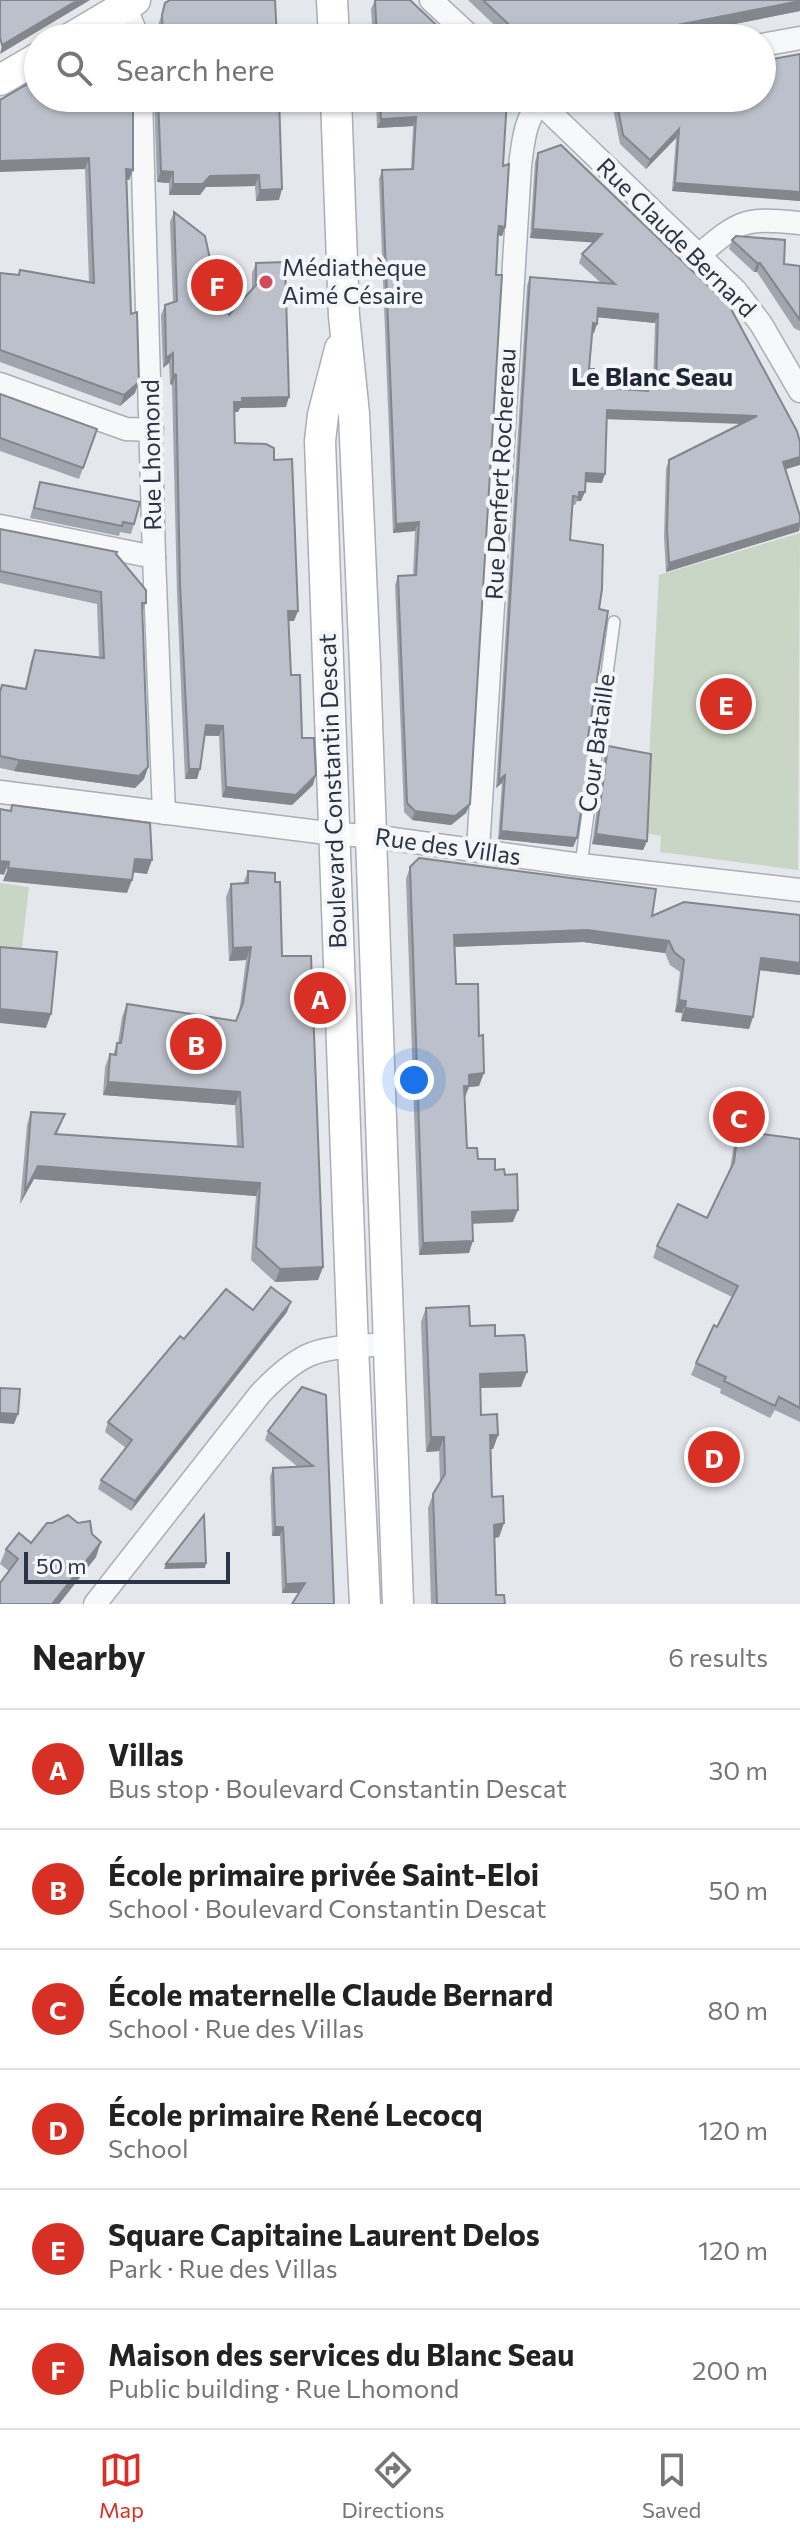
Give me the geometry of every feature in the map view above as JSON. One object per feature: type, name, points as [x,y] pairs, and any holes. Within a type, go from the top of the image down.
[{"type":"street","points":[[332,0],[333,24]]},
{"type":"street","points":[[431,0],[457,24]]},
{"type":"street","points":[[95,24],[130,3],[134,24]]},
{"type":"street","points":[[776,42],[800,38]]},
{"type":"street","points":[[0,80],[24,66]]},
{"type":"street","name":"Rue Lhomond","points":[[141,112],[164,813]]},
{"type":"street","name":"Boulevard Constantin Descat","points":[[337,112],[344,316],[354,414],[398,1604]]},
{"type":"street","name":"Rue Denfert Rochereau","points":[[478,850],[520,166],[524,134],[533,112]]},
{"type":"street","name":"Rue Claude Bernard","points":[[553,112],[745,301],[794,369],[800,391]]},
{"type":"street","points":[[699,255],[728,230],[744,222],[763,219],[800,223]]},
{"type":"street","name":"Boulevard Constantin Descat","points":[[344,316],[339,358],[323,415],[320,441],[365,1604]]},
{"type":"street","points":[[0,384],[126,429],[152,430]]},
{"type":"street","points":[[0,526],[154,557]]},
{"type":"street","name":"Rue des Villas","points":[[0,792],[800,890]]},
{"type":"street","points":[[95,1604],[260,1394],[281,1372],[301,1357],[327,1348],[388,1344]]},
{"type":"lane","name":"Cour Bataille","points":[[581,865],[614,622]]},
{"type":"green space","points":[[800,533],[798,870],[660,852],[661,836],[645,833],[659,575]]},
{"type":"green space","points":[[0,883],[29,887],[21,956],[0,954]]},
{"type":"building","points":[[0,0],[78,0],[37,24],[24,24],[24,32],[2,45]]},
{"type":"building","points":[[170,0],[275,0],[276,24],[162,24],[165,3]]},
{"type":"building","points":[[375,0],[410,0],[435,24],[376,24]]},
{"type":"building","points":[[483,0],[800,0],[683,24],[508,24]]},
{"type":"building","points":[[800,54],[800,192],[675,183],[679,129],[650,160],[623,135],[619,112],[776,112],[776,58]]},
{"type":"building","points":[[24,86],[24,112],[133,112],[133,170],[126,169],[131,314],[137,312],[139,382],[124,395],[0,350],[0,273],[19,275],[20,270],[94,283],[89,158],[0,161],[0,100]]},
{"type":"building","points":[[159,112],[279,112],[282,189],[260,190],[259,175],[210,176],[203,184],[173,184],[173,172],[161,171]]},
{"type":"building","points":[[381,112],[506,112],[503,166],[509,164],[505,227],[499,226],[498,233],[496,275],[502,275],[470,804],[455,816],[415,811],[407,803],[398,576],[416,575],[419,522],[396,524],[382,170],[413,169],[416,117],[381,119]]},
{"type":"building","points":[[561,145],[730,307],[797,431],[800,442],[800,457],[783,462],[800,523],[669,563],[669,460],[757,416],[607,410],[605,474],[586,473],[585,492],[579,492],[579,497],[573,496],[570,540],[603,545],[599,609],[608,611],[587,743],[591,744],[577,838],[501,831],[505,775],[499,780],[530,277],[615,284],[582,254],[602,234],[533,229],[538,153]],"holes":[[[598,308],[658,314],[656,385],[648,384],[648,391],[593,387],[594,369],[589,369],[593,323],[597,324]]]},
{"type":"building","points":[[174,212],[205,236],[210,259],[202,298],[219,297],[229,315],[256,285],[256,263],[285,262],[289,397],[242,398],[242,402],[234,402],[235,443],[266,444],[274,448],[274,460],[292,459],[298,611],[288,611],[291,675],[300,675],[302,738],[314,738],[316,775],[296,795],[226,787],[223,726],[206,725],[200,769],[189,769],[180,584],[176,375],[173,374],[173,353],[166,358],[165,305],[177,301]]},
{"type":"building","points":[[736,236],[785,240],[784,264],[800,266],[800,320],[760,263],[732,240]]},
{"type":"building","points":[[0,394],[97,429],[83,468],[0,438]]},
{"type":"building","points":[[40,482],[140,502],[134,524],[123,522],[122,526],[34,508]]},
{"type":"building","points":[[0,529],[117,552],[146,590],[146,603],[142,603],[148,767],[139,776],[0,756],[2,685],[26,689],[35,650],[104,658],[101,592],[0,571]]},
{"type":"building","points":[[608,746],[651,754],[647,841],[596,834]]},
{"type":"building","points":[[12,805],[150,823],[152,860],[135,859],[132,880],[8,868],[9,862],[0,861],[0,809],[11,811]]},
{"type":"building","points":[[419,858],[656,889],[652,916],[684,902],[800,915],[800,963],[761,958],[753,1017],[685,1008],[686,1001],[679,1000],[684,960],[674,952],[669,941],[587,930],[454,935],[456,984],[478,984],[479,1036],[483,1035],[484,1073],[469,1075],[469,1086],[464,1086],[467,1148],[477,1148],[478,1159],[495,1159],[495,1170],[504,1169],[505,1175],[517,1174],[518,1210],[472,1212],[473,1241],[423,1243],[410,867]]},
{"type":"building","points":[[248,871],[275,873],[275,882],[280,882],[282,956],[311,956],[323,1267],[280,1269],[256,1247],[260,1183],[38,1166],[25,1191],[31,1112],[65,1114],[55,1134],[243,1147],[240,1092],[108,1082],[110,1054],[116,1055],[117,1043],[121,1043],[127,1004],[236,1021],[243,1003],[251,947],[233,948],[231,884],[248,883]]},
{"type":"building","points":[[0,947],[57,952],[51,1014],[0,1009]]},
{"type":"building","points":[[738,1131],[800,1139],[800,1408],[779,1397],[775,1406],[724,1381],[726,1377],[696,1363],[738,1286],[657,1246],[678,1204],[707,1218],[734,1162]]},
{"type":"building","points":[[271,1287],[291,1302],[135,1501],[101,1480],[132,1440],[108,1422],[180,1336],[184,1339],[226,1289],[253,1310]]},
{"type":"building","points":[[469,1306],[470,1326],[495,1325],[495,1336],[524,1335],[525,1340],[527,1372],[480,1374],[481,1415],[497,1414],[498,1435],[490,1435],[492,1497],[503,1496],[504,1523],[494,1525],[496,1595],[504,1595],[505,1604],[437,1604],[433,1494],[445,1474],[444,1437],[431,1437],[426,1308]]},
{"type":"building","points":[[302,1387],[326,1395],[334,1604],[292,1604],[305,1583],[286,1584],[283,1527],[275,1527],[273,1468],[313,1466],[268,1431]]},
{"type":"building","points":[[0,1388],[20,1389],[18,1414],[0,1413]]},
{"type":"building","points":[[68,1515],[78,1523],[90,1521],[92,1534],[101,1542],[52,1604],[0,1604],[0,1583],[18,1559],[6,1549],[19,1533],[31,1543],[47,1523]]},
{"type":"building","points":[[204,1515],[206,1563],[166,1564]]},
{"type":"place","name":"Médiathèque Aimé Césaire","points":[[266,282]]},
{"type":"place","name":"Maison des services du Blanc Seau","points":[[217,285]]},
{"type":"place","name":"Square Capitaine Laurent Delos","points":[[726,704]]},
{"type":"place","name":"Villas","points":[[320,998]]},
{"type":"place","name":"École primaire privée Saint-Eloi","points":[[196,1044]]},
{"type":"place","name":"École maternelle Claude Bernard","points":[[739,1117]]},
{"type":"place","name":"École primaire René Lecocq","points":[[714,1457]]},
{"type":"district","name":"Le Blanc Seau","points":[[652,377]]}]
